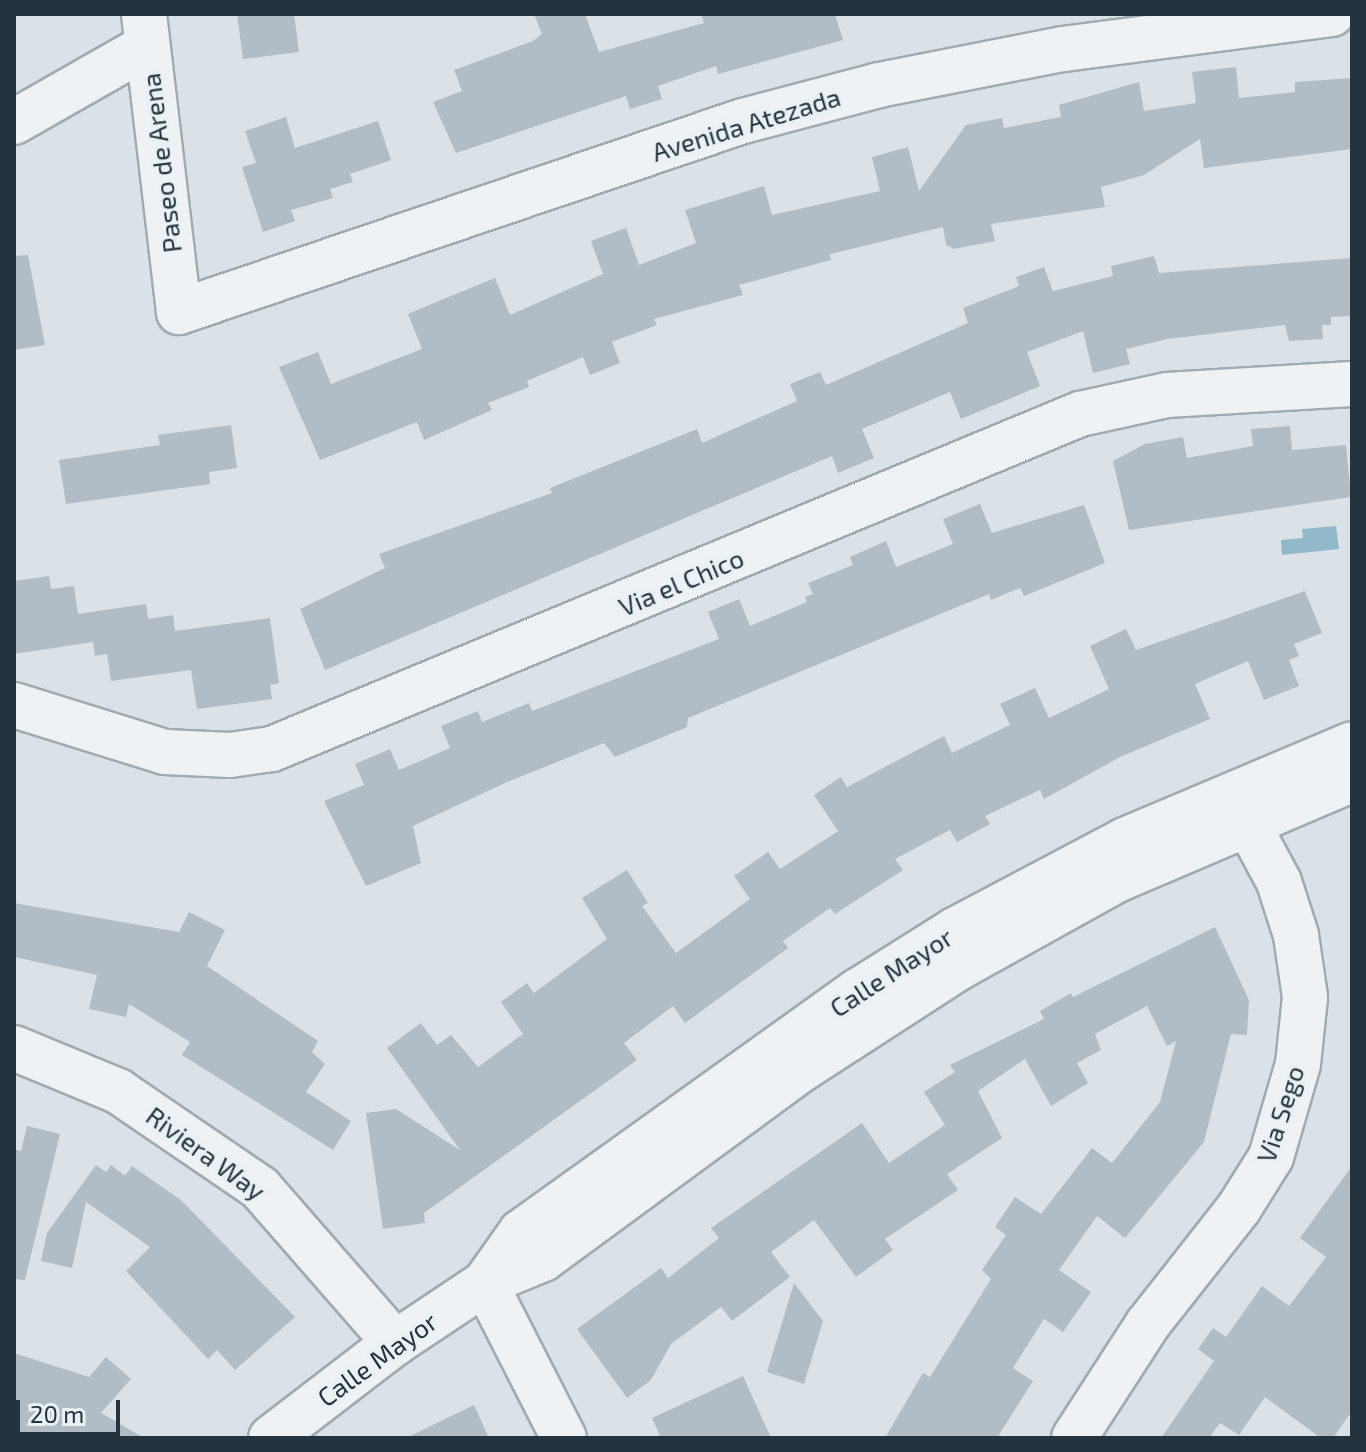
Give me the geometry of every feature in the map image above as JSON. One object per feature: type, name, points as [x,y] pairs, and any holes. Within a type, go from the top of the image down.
[{"type":"street","name":"Avenida Atezada","points":[[179,312],[743,121],[879,85],[1063,49],[1332,14]]},
{"type":"street","name":"Paseo de Arena","points":[[145,30],[179,312]]},
{"type":"street","points":[[14,122],[145,30]]},
{"type":"street","name":"Via el Chico","points":[[14,705],[165,752],[230,755],[272,749],[1080,414],[1167,395],[1352,384]]},
{"type":"street","name":"Calle Mayor","points":[[1239,808],[1352,744]]},
{"type":"street","name":"Calle Mayor","points":[[271,1438],[395,1343],[485,1283],[521,1232],[858,991],[1029,889],[1239,808],[1352,780]]},
{"type":"street","name":"Via Sego","points":[[1074,1438],[1147,1325],[1239,1208],[1271,1157],[1298,1064],[1305,997],[1296,935],[1279,882],[1239,808]]},
{"type":"street","name":"Riviera Way","points":[[14,1048],[118,1091],[260,1188],[395,1343]]},
{"type":"street","points":[[485,1283],[564,1438]]},
{"type":"water","points":[[1336,526],[1339,549],[1282,555],[1281,540],[1303,538],[1302,529]]},
{"type":"building","points":[[237,14],[294,14],[299,52],[243,59]]},
{"type":"building","points":[[534,14],[585,14],[599,52],[704,23],[701,14],[835,14],[843,40],[718,74],[716,66],[658,86],[662,99],[630,109],[626,96],[456,153],[433,102],[462,91],[454,70],[533,41],[542,34]]},
{"type":"building","points":[[1236,67],[1239,98],[1295,92],[1295,82],[1352,78],[1352,149],[1204,168],[1200,139],[1144,175],[1101,187],[1105,207],[991,224],[995,241],[954,249],[946,245],[943,227],[830,254],[831,260],[739,285],[743,295],[654,319],[657,325],[612,342],[620,363],[590,375],[583,357],[527,381],[529,387],[488,403],[492,410],[424,440],[417,422],[320,460],[279,367],[318,352],[331,384],[422,349],[408,314],[495,278],[510,315],[603,274],[591,241],[626,228],[639,265],[696,243],[685,210],[764,186],[772,215],[880,191],[872,157],[908,147],[919,191],[966,125],[1002,118],[1004,128],[1061,117],[1059,105],[1139,82],[1144,111],[1196,103],[1192,72]]},
{"type":"building","points":[[286,117],[295,148],[378,121],[391,160],[350,174],[353,182],[330,189],[333,198],[291,210],[295,221],[263,232],[242,167],[256,163],[245,131]]},
{"type":"building","points":[[28,255],[45,345],[14,350],[14,256]]},
{"type":"building","points":[[1154,256],[1159,273],[1352,258],[1352,316],[1331,317],[1331,325],[1322,325],[1323,339],[1289,341],[1285,325],[1167,339],[1126,349],[1130,364],[1093,373],[1083,331],[1027,352],[1040,386],[961,419],[950,392],[862,429],[874,458],[838,473],[832,456],[325,670],[300,609],[385,568],[379,554],[552,493],[550,488],[697,429],[702,443],[797,401],[790,384],[820,372],[826,385],[968,323],[963,308],[1019,286],[1016,277],[1044,267],[1053,291],[1113,276],[1111,266]]},
{"type":"building","points":[[231,425],[237,468],[209,472],[210,484],[66,504],[59,460],[160,445],[158,435]]},
{"type":"building","points":[[1290,426],[1292,450],[1346,445],[1351,497],[1129,530],[1113,461],[1145,444],[1183,437],[1187,458],[1253,446],[1251,429]]},
{"type":"building","points":[[980,504],[992,533],[1084,505],[1105,563],[1024,596],[1020,588],[991,600],[989,594],[688,718],[687,727],[615,757],[604,743],[505,783],[413,826],[421,863],[366,886],[324,801],[364,785],[355,764],[390,749],[399,770],[450,748],[441,726],[478,711],[482,722],[529,703],[532,711],[719,639],[708,612],[739,599],[750,626],[807,602],[805,597],[813,594],[808,583],[853,565],[850,557],[886,541],[896,567],[953,544],[943,519]]},
{"type":"building","points":[[49,576],[51,589],[74,586],[78,614],[146,604],[148,619],[173,615],[175,631],[270,618],[279,683],[270,685],[272,699],[197,709],[191,670],[111,681],[107,654],[95,656],[93,642],[14,654],[14,581]]},
{"type":"building","points":[[1305,591],[1322,633],[1294,644],[1299,656],[1289,660],[1299,686],[1264,700],[1248,661],[1195,684],[1210,719],[1120,757],[1044,799],[1040,790],[985,816],[990,824],[957,842],[950,830],[895,859],[903,870],[835,914],[830,908],[783,941],[788,948],[685,1023],[673,1006],[624,1043],[637,1060],[424,1213],[425,1223],[383,1229],[366,1113],[396,1109],[460,1150],[387,1048],[421,1023],[437,1045],[451,1035],[478,1067],[523,1034],[501,1002],[527,983],[534,993],[607,939],[582,898],[627,870],[648,903],[642,906],[676,953],[750,899],[734,876],[768,852],[780,869],[838,831],[814,795],[841,777],[847,787],[944,736],[952,753],[1010,725],[1000,704],[1035,688],[1049,718],[1109,689],[1090,646],[1126,629],[1136,650]]},
{"type":"building","points":[[14,903],[179,932],[189,912],[225,930],[207,966],[318,1041],[312,1052],[325,1064],[306,1092],[351,1121],[333,1150],[182,1055],[190,1042],[129,1004],[126,1017],[89,1009],[97,975],[14,957]]},
{"type":"building","points":[[1215,927],[1249,1000],[1247,1035],[1231,1034],[1204,1142],[1125,1238],[1097,1216],[1059,1270],[1091,1292],[1063,1332],[1044,1319],[1013,1368],[1033,1381],[997,1438],[885,1438],[923,1373],[930,1377],[991,1279],[982,1270],[1006,1235],[995,1227],[1015,1197],[1041,1214],[1092,1148],[1112,1163],[1160,1102],[1176,1041],[1167,1046],[1147,1006],[1095,1034],[1101,1050],[1077,1063],[1088,1083],[1051,1106],[1025,1059],[978,1091],[1002,1138],[947,1174],[958,1190],[885,1239],[893,1250],[856,1277],[814,1220],[771,1252],[790,1277],[732,1321],[721,1307],[671,1344],[651,1380],[627,1398],[577,1329],[661,1268],[668,1278],[719,1238],[711,1228],[862,1123],[889,1163],[945,1125],[924,1092],[955,1072],[950,1065],[1044,1019],[1040,1011],[1071,993],[1073,997]]},
{"type":"building","points":[[27,1126],[60,1134],[25,1280],[14,1279],[14,1149],[21,1151]]},
{"type":"building","points":[[96,1165],[106,1172],[111,1165],[125,1176],[132,1166],[181,1200],[295,1317],[235,1370],[217,1350],[208,1359],[126,1271],[150,1247],[86,1202],[72,1268],[41,1261],[47,1233]]},
{"type":"building","points":[[1352,1166],[1352,1411],[1333,1438],[1321,1438],[1265,1397],[1239,1435],[1220,1423],[1209,1438],[1161,1438],[1214,1361],[1198,1349],[1213,1328],[1226,1337],[1262,1286],[1289,1306],[1326,1257],[1300,1238]]},
{"type":"building","points":[[794,1283],[823,1321],[804,1384],[767,1372]]},
{"type":"building","points":[[14,1353],[89,1377],[106,1357],[131,1379],[101,1413],[144,1438],[14,1438]]},
{"type":"building","points":[[743,1376],[771,1438],[661,1438],[652,1418]]},
{"type":"building","points":[[474,1405],[489,1438],[406,1438]]}]
